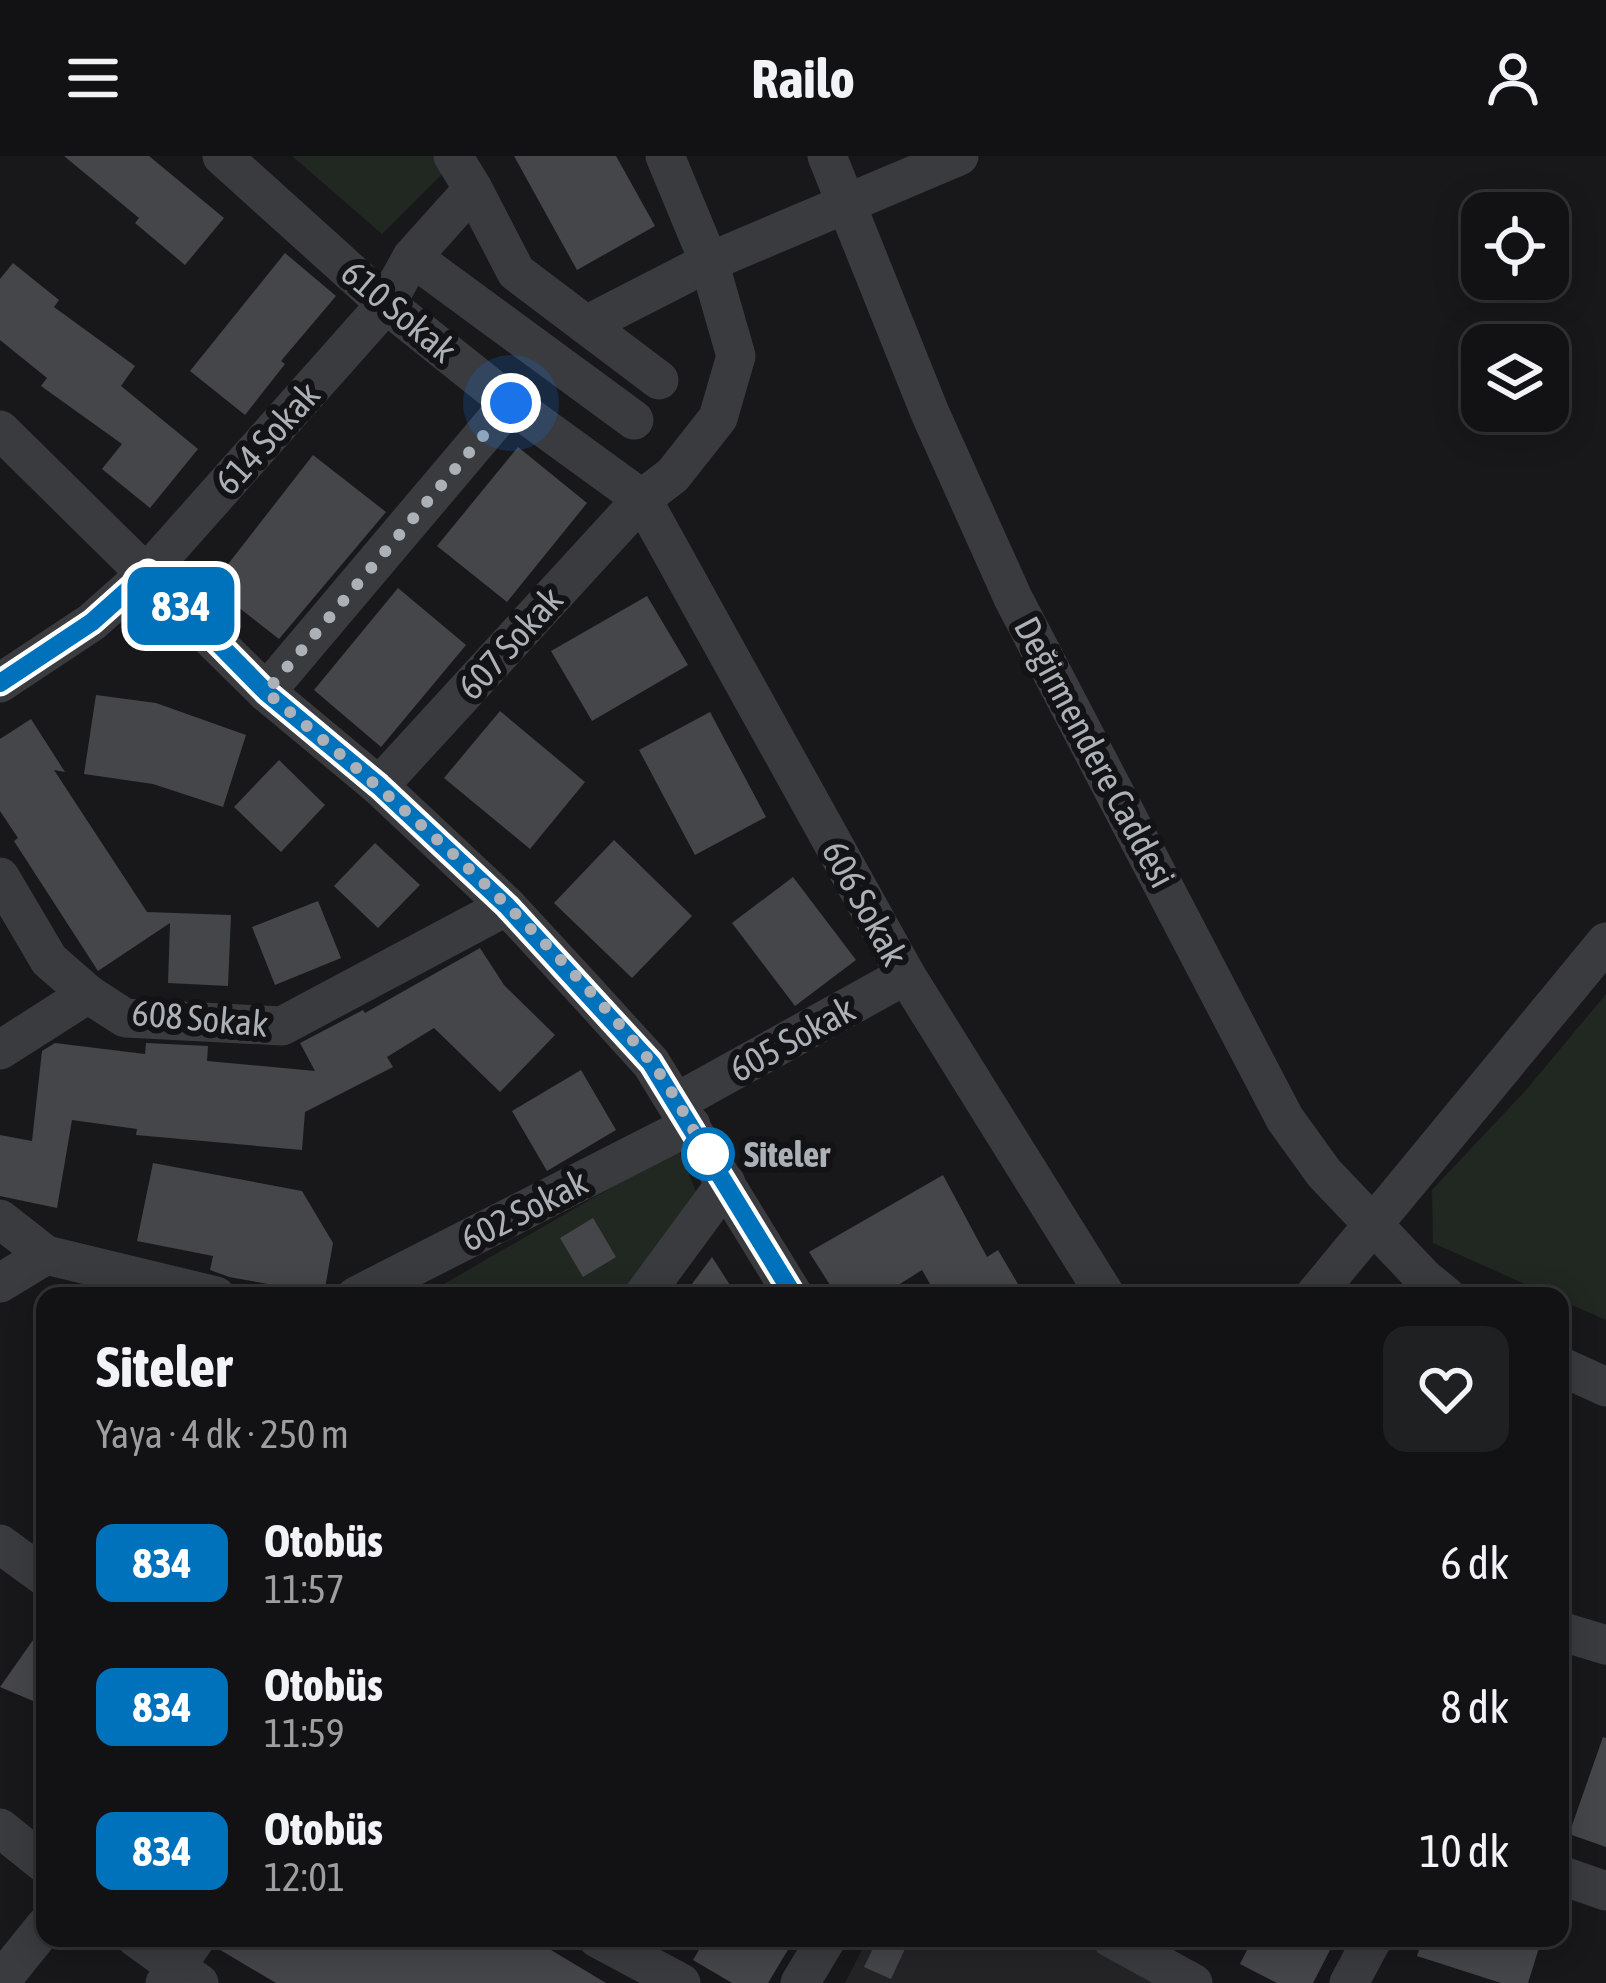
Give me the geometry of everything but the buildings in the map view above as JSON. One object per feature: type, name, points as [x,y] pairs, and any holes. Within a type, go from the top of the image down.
[{"type":"street","name":"610 Sokak","points":[[222,156],[386,304],[642,499]]},
{"type":"street","name":"607 Sokak","points":[[379,786],[642,499],[673,475],[718,418],[736,356],[709,262],[665,156]]},
{"type":"street","name":"Değirmendere Caddesi","points":[[827,156],[930,413],[1013,598],[1088,733],[1286,1119],[1324,1173],[1435,1287]]},
{"type":"street","points":[[586,325],[709,262],[959,156]]},
{"type":"street","name":"614 Sokak","points":[[0,683],[92,622],[148,572],[386,304],[463,172]]},
{"type":"street","points":[[463,172],[516,272],[659,380]]},
{"type":"street","points":[[412,257],[634,420]]},
{"type":"street","points":[[266,692],[511,403]]},
{"type":"street","points":[[0,430],[266,692],[379,786],[507,906],[651,1063],[789,1287]]},
{"type":"street","name":"606 Sokak","points":[[642,499],[905,976],[1100,1287]]},
{"type":"street","name":"608 Sokak","points":[[0,877],[49,960],[124,1018],[282,1026],[507,906]]},
{"type":"street","points":[[1321,1287],[1606,942]]},
{"type":"street","name":"605 Sokak","points":[[684,1114],[905,976]]},
{"type":"street","points":[[0,1050],[88,994]]},
{"type":"street","name":"602 Sokak","points":[[372,1287],[684,1114]]},
{"type":"street","points":[[650,1287],[726,1183]]},
{"type":"street","points":[[0,1219],[46,1255],[179,1287]]},
{"type":"street","points":[[0,1283],[46,1255]]},
{"type":"street","points":[[1569,1370],[1606,1387]]},
{"type":"street","points":[[0,1544],[36,1570]]},
{"type":"street","points":[[1569,1634],[1606,1645]]},
{"type":"street","points":[[0,1828],[36,1857]]},
{"type":"street","points":[[1569,1878],[1606,1892]]},
{"type":"street","points":[[0,1982],[36,1937]]},
{"type":"street","points":[[150,1947],[184,1968]]},
{"type":"street","points":[[614,1947],[680,1983]]},
{"type":"street","points":[[800,1983],[822,1947]]},
{"type":"street","points":[[1127,1947],[1193,1983]]},
{"type":"street","points":[[1348,1983],[1368,1947]]},
{"type":"shaded area","points":[[292,156],[438,156],[446,170],[382,234]]},
{"type":"shaded area","points":[[1606,994],[1606,1320],[1569,1304],[1569,1287],[1532,1287],[1433,1243],[1432,1190],[1526,1090]]},
{"type":"shaded area","points":[[678,1149],[698,1196],[631,1287],[439,1287]]},
{"type":"shaded area","points":[[863,1947],[1096,1947],[1168,1983],[845,1983]]},
{"type":"bus line","name":"834","points":[[0,683],[92,622],[148,572],[266,692],[379,786],[507,906],[651,1063],[789,1287]]},
{"type":"place","name":"Siteler","points":[[708,1154]]},
{"type":"route","points":[[511,403],[266,692],[379,786],[507,906],[651,1063],[708,1154]]}]
